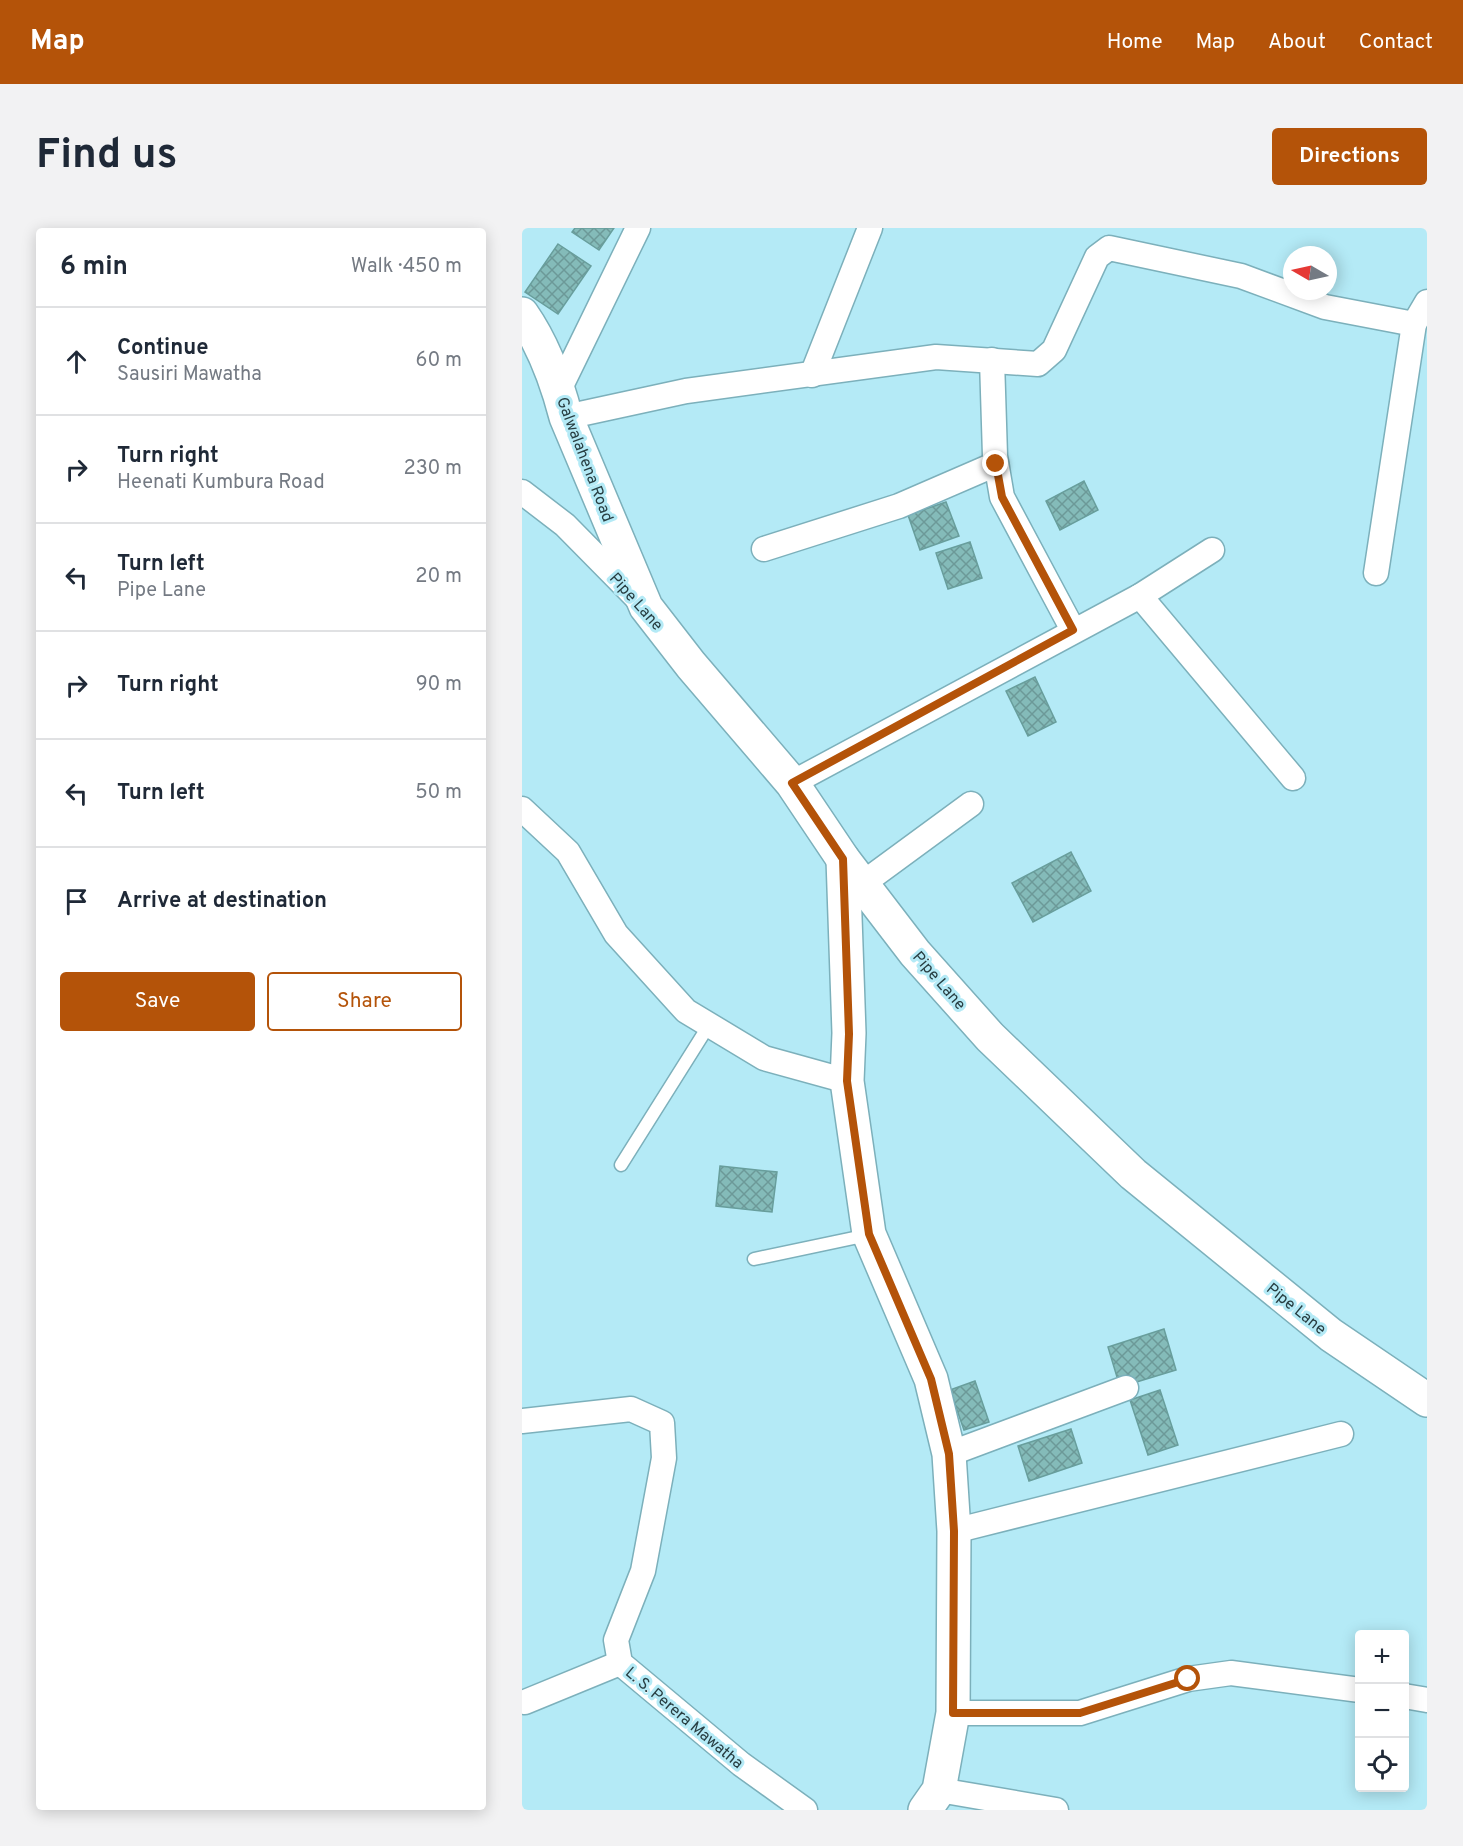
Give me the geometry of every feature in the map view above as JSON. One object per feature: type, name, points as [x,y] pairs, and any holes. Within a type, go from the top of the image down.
[{"type":"street","points":[[638,228],[563,404],[686,391],[936,357],[1038,364],[1054,350],[1097,257],[1109,248],[1240,276],[1325,307],[1414,324]]},
{"type":"street","points":[[812,375],[870,228]]},
{"type":"street","points":[[1376,573],[1414,324],[1427,302]]},
{"type":"street","name":"Galwalahena Road","points":[[522,314],[531,327],[646,607]]},
{"type":"street","points":[[992,360],[995,456],[1002,497],[1073,630]]},
{"type":"street","points":[[764,549],[899,506],[996,464]]},
{"type":"street","name":"Pipe Lane","points":[[522,492],[565,525],[646,607],[691,665],[792,783],[853,871],[915,953],[990,1037],[1133,1174],[1331,1335],[1427,1400]]},
{"type":"street","points":[[792,783],[1140,596],[1212,550]]},
{"type":"street","points":[[1140,596],[1293,778]]},
{"type":"street","points":[[971,804],[853,871],[847,1081],[869,1234],[931,1379],[949,1454],[954,1531],[953,1713],[932,1800],[1056,1810]]},
{"type":"street","points":[[522,809],[568,852],[616,934],[686,1011],[764,1058],[847,1081]]},
{"type":"street","points":[[949,1454],[1126,1388]]},
{"type":"street","name":"L. S. Perera Mawatha","points":[[522,1421],[631,1408],[662,1423],[662,1470],[643,1571],[616,1641],[620,1663],[741,1764],[805,1810]]},
{"type":"street","points":[[954,1531],[1341,1434]]},
{"type":"street","points":[[525,1702],[620,1663]]},
{"type":"street","points":[[953,1713],[1080,1713],[1188,1679],[1231,1673],[1355,1689]]},
{"type":"street","points":[[1409,1697],[1427,1701]]},
{"type":"lane","points":[[621,1165],[709,1026]]},
{"type":"lane","points":[[754,1258],[869,1234]]},
{"type":"building","points":[[575,228],[614,228],[599,250],[572,232]]},
{"type":"building","points":[[558,244],[591,266],[558,314],[525,292]]},
{"type":"building","points":[[1084,481],[1098,510],[1060,530],[1046,501]]},
{"type":"building","points":[[946,502],[959,536],[920,550],[908,515]]},
{"type":"building","points":[[970,542],[982,578],[948,589],[936,553]]},
{"type":"building","points":[[1035,677],[1056,722],[1028,736],[1006,691]]},
{"type":"building","points":[[1071,852],[1091,891],[1033,922],[1012,883]]},
{"type":"building","points":[[720,1166],[777,1172],[772,1212],[716,1206]]},
{"type":"building","points":[[1164,1329],[1176,1370],[1120,1387],[1108,1347]]},
{"type":"building","points":[[975,1381],[989,1422],[964,1430],[950,1390]]},
{"type":"building","points":[[1160,1390],[1178,1445],[1148,1455],[1130,1400]]},
{"type":"building","points":[[1071,1429],[1082,1463],[1029,1481],[1018,1446]]},
{"type":"route","points":[[996,464],[1002,497],[1073,630],[792,783],[843,859],[849,1034],[847,1081],[869,1234],[931,1379],[949,1454],[954,1531],[953,1713],[1080,1713],[1188,1679]]}]
